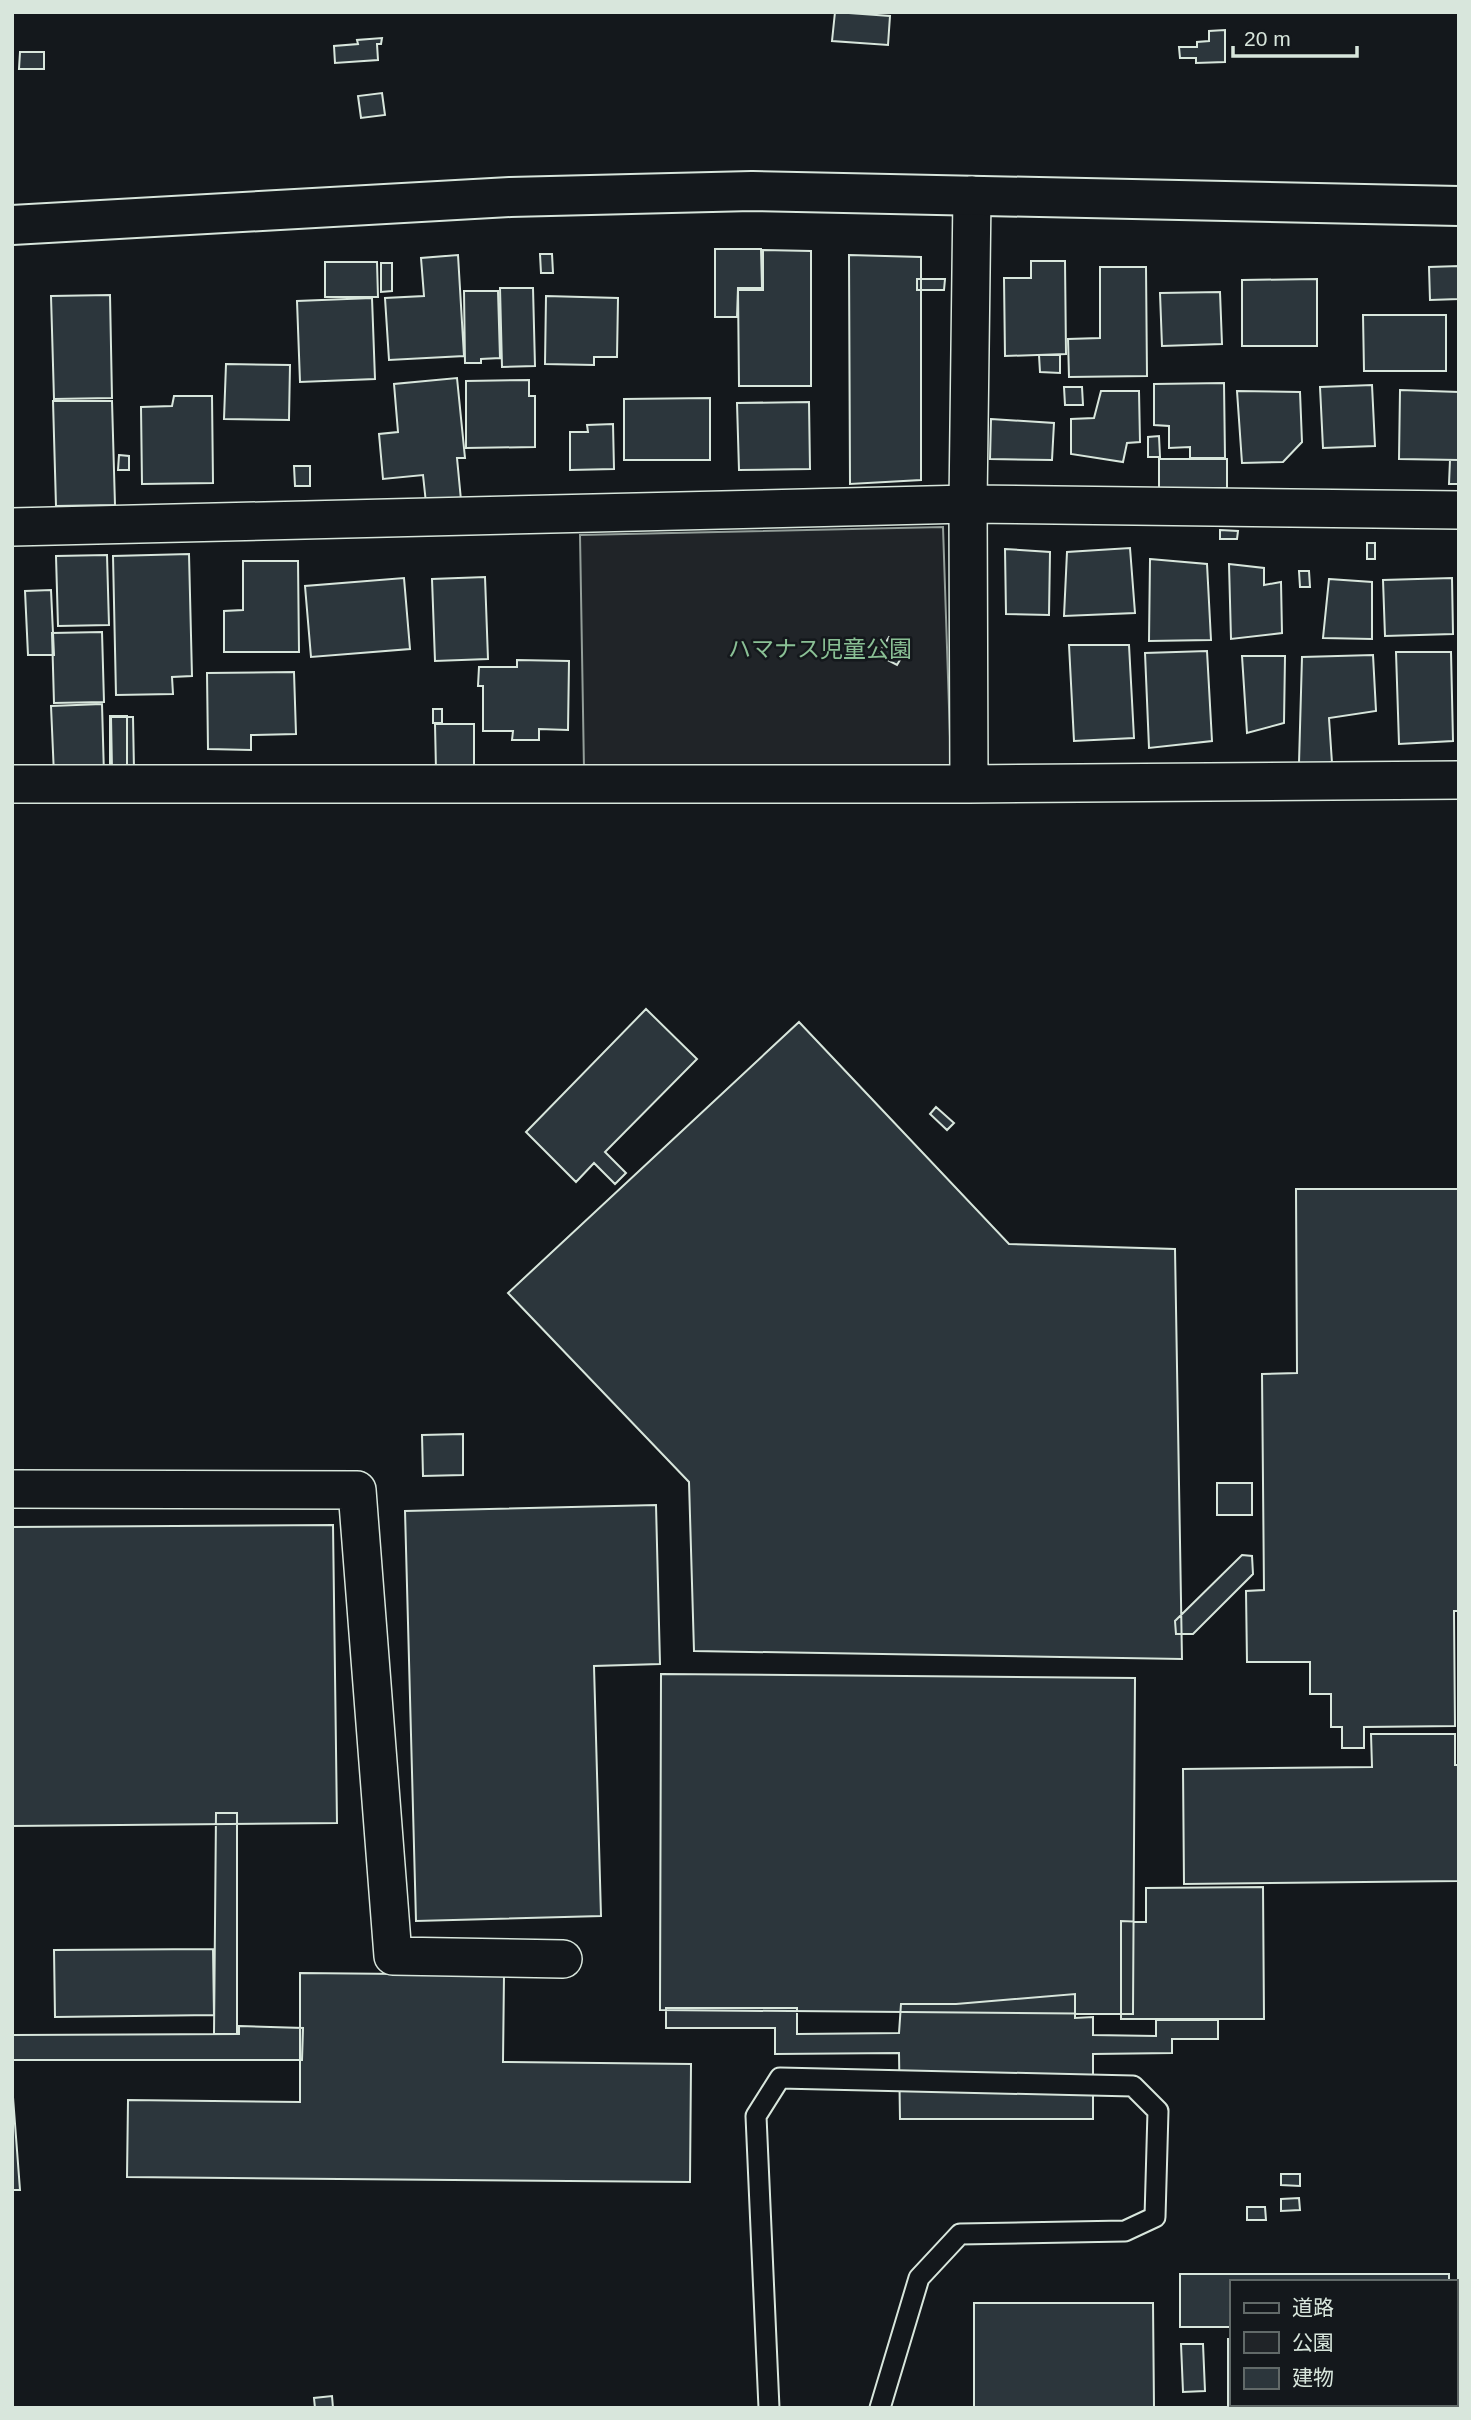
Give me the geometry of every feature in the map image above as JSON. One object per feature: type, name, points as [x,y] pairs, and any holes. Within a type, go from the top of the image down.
[{"type":"street","points":[[12,225],[510,197],[752,191],[1459,206]]},
{"type":"street","points":[[969,784],[968,504],[972,195]]},
{"type":"street","points":[[12,527],[968,504],[1459,510]]},
{"type":"street","points":[[12,784],[969,784],[1459,780]]},
{"type":"street","points":[[12,1489],[357,1490],[393,1956],[563,1959]]},
{"type":"lane","points":[[769,2408],[756,2116],[780,2078],[1133,2086],[1158,2111],[1155,2217],[1125,2231],[960,2234],[919,2278],[880,2408]]},
{"type":"green space","name":"ハマナス児童公園","points":[[943,527],[951,767],[584,769],[580,535]]},
{"type":"shaded area","points":[[1459,2304],[1459,2408],[1398,2408],[1457,2406]]},
{"type":"building","points":[[835,12],[890,16],[888,45],[832,41]]},
{"type":"building","points":[[1225,30],[1225,62],[1196,63],[1196,58],[1180,58],[1179,47],[1197,47],[1197,42],[1209,41],[1209,31]]},
{"type":"building","points":[[382,38],[381,44],[377,44],[378,60],[335,63],[334,46],[358,44],[357,40]]},
{"type":"building","points":[[20,52],[44,52],[44,69],[19,69]]},
{"type":"building","points":[[382,93],[385,115],[361,118],[358,96]]},
{"type":"building","points":[[715,249],[761,249],[762,288],[738,288],[737,317],[715,317]]},
{"type":"building","points":[[763,250],[811,251],[811,386],[739,386],[738,290],[763,290]]},
{"type":"building","points":[[540,254],[552,254],[553,273],[541,273]]},
{"type":"building","points":[[458,255],[464,356],[389,360],[385,298],[424,296],[421,258]]},
{"type":"building","points":[[849,255],[921,257],[921,480],[850,484]]},
{"type":"building","points":[[1031,261],[1065,261],[1066,354],[1005,356],[1004,278],[1031,278]]},
{"type":"building","points":[[325,262],[377,262],[378,297],[325,297]]},
{"type":"building","points":[[381,263],[392,263],[392,291],[381,292]]},
{"type":"building","points":[[1459,266],[1459,299],[1430,300],[1429,267]]},
{"type":"building","points":[[1100,267],[1146,267],[1147,376],[1069,377],[1068,339],[1100,338]]},
{"type":"building","points":[[917,279],[945,279],[944,290],[917,290]]},
{"type":"building","points":[[1317,279],[1317,346],[1242,346],[1242,280]]},
{"type":"building","points":[[500,288],[533,288],[535,366],[502,367]]},
{"type":"building","points":[[464,291],[498,291],[500,358],[481,359],[481,363],[465,363]]},
{"type":"building","points":[[1220,292],[1222,344],[1162,346],[1160,293]]},
{"type":"building","points":[[110,295],[112,398],[54,399],[51,296]]},
{"type":"building","points":[[546,296],[618,298],[617,357],[594,357],[594,365],[545,364]]},
{"type":"building","points":[[372,298],[375,379],[300,382],[297,301]]},
{"type":"building","points":[[1363,315],[1446,315],[1446,371],[1364,371]]},
{"type":"building","points":[[1039,355],[1060,355],[1060,373],[1040,372]]},
{"type":"building","points":[[226,364],[290,365],[289,420],[224,419]]},
{"type":"building","points":[[457,378],[465,458],[457,458],[461,500],[426,503],[423,475],[383,479],[379,434],[398,432],[394,384]]},
{"type":"building","points":[[529,380],[529,396],[535,396],[535,447],[466,448],[466,381]]},
{"type":"building","points":[[1224,383],[1225,458],[1190,458],[1190,447],[1169,448],[1169,426],[1154,425],[1154,384]]},
{"type":"building","points":[[1372,385],[1375,446],[1323,448],[1320,387]]},
{"type":"building","points":[[1064,387],[1082,387],[1083,405],[1065,405]]},
{"type":"building","points":[[1400,390],[1459,392],[1459,460],[1399,459]]},
{"type":"building","points":[[1101,391],[1139,391],[1140,442],[1127,443],[1123,462],[1071,454],[1071,419],[1094,418]]},
{"type":"building","points":[[1237,391],[1300,392],[1302,442],[1283,462],[1242,463]]},
{"type":"building","points":[[174,396],[212,396],[213,483],[142,484],[141,407],[172,406]]},
{"type":"building","points":[[710,398],[710,460],[624,460],[624,399]]},
{"type":"building","points":[[53,401],[112,401],[115,505],[56,506]]},
{"type":"building","points":[[809,402],[810,469],[739,470],[737,403]]},
{"type":"building","points":[[991,419],[1054,423],[1052,460],[990,459]]},
{"type":"building","points":[[613,424],[614,469],[570,470],[570,432],[588,432],[587,425]]},
{"type":"building","points":[[1159,436],[1160,457],[1148,457],[1148,437]]},
{"type":"building","points":[[119,455],[129,456],[129,470],[118,470]]},
{"type":"building","points":[[1159,459],[1227,459],[1227,488],[1159,488]]},
{"type":"building","points":[[1450,460],[1459,460],[1459,484],[1449,484]]},
{"type":"building","points":[[294,466],[310,466],[310,486],[295,486]]},
{"type":"building","points":[[1220,530],[1238,531],[1237,539],[1220,539]]},
{"type":"building","points":[[1367,543],[1375,543],[1375,559],[1367,559]]},
{"type":"building","points":[[1130,548],[1135,613],[1064,616],[1067,552]]},
{"type":"building","points":[[1005,549],[1050,552],[1049,615],[1006,614]]},
{"type":"building","points":[[189,554],[192,676],[172,677],[173,694],[116,695],[113,556]]},
{"type":"building","points":[[107,555],[109,625],[58,626],[56,556]]},
{"type":"building","points":[[1150,559],[1207,564],[1211,640],[1149,641]]},
{"type":"building","points":[[243,561],[298,561],[299,652],[224,652],[224,611],[243,610]]},
{"type":"building","points":[[1229,564],[1264,568],[1264,585],[1281,582],[1282,633],[1231,639]]},
{"type":"building","points":[[1299,571],[1309,571],[1310,587],[1300,587]]},
{"type":"building","points":[[485,577],[488,659],[435,661],[432,579]]},
{"type":"building","points":[[404,578],[410,649],[311,657],[305,586]]},
{"type":"building","points":[[1452,578],[1453,634],[1385,636],[1383,580]]},
{"type":"building","points":[[1329,579],[1372,582],[1372,639],[1323,638]]},
{"type":"building","points":[[51,590],[54,655],[28,655],[25,591]]},
{"type":"building","points":[[102,632],[104,702],[54,703],[52,633]]},
{"type":"building","points":[[889,637],[907,648],[897,665],[878,655]]},
{"type":"building","points":[[1069,645],[1129,645],[1134,738],[1074,741]]},
{"type":"building","points":[[1207,651],[1212,741],[1149,748],[1145,653]]},
{"type":"building","points":[[1396,652],[1451,652],[1453,741],[1399,744]]},
{"type":"building","points":[[1373,655],[1376,711],[1329,718],[1332,763],[1299,763],[1302,657]]},
{"type":"building","points":[[1242,656],[1285,656],[1284,723],[1247,733]]},
{"type":"building","points":[[517,660],[569,661],[568,730],[539,729],[539,740],[512,740],[513,731],[483,731],[483,686],[478,686],[479,667],[517,667]]},
{"type":"building","points":[[294,672],[296,734],[251,735],[251,750],[208,749],[207,673]]},
{"type":"building","points":[[102,704],[104,775],[54,775],[51,706]]},
{"type":"building","points":[[433,709],[442,709],[442,723],[433,723]]},
{"type":"building","points":[[110,716],[127,716],[127,772],[110,772]]},
{"type":"building","points":[[111,717],[133,717],[134,770],[112,770]]},
{"type":"building","points":[[435,724],[474,724],[474,770],[436,770]]},
{"type":"building","points":[[646,1009],[697,1059],[605,1152],[626,1173],[615,1184],[594,1163],[576,1182],[526,1132]]},
{"type":"building","points":[[799,1022],[1009,1244],[1175,1249],[1182,1659],[694,1651],[689,1482],[508,1293]]},
{"type":"building","points":[[936,1107],[954,1123],[947,1130],[930,1114]]},
{"type":"building","points":[[1296,1189],[1459,1189],[1459,1611],[1454,1611],[1455,1726],[1364,1727],[1364,1748],[1342,1748],[1342,1727],[1331,1727],[1331,1694],[1310,1694],[1310,1662],[1247,1662],[1246,1591],[1264,1590],[1262,1374],[1297,1373]]},
{"type":"building","points":[[463,1434],[463,1475],[423,1476],[422,1435]]},
{"type":"building","points":[[1217,1483],[1252,1483],[1252,1515],[1217,1515]]},
{"type":"building","points":[[656,1505],[660,1664],[594,1666],[601,1916],[416,1921],[405,1511]]},
{"type":"building","points":[[333,1525],[337,1823],[12,1826],[12,1527]]},
{"type":"building","points":[[1242,1555],[1252,1556],[1253,1574],[1193,1634],[1176,1634],[1175,1621]]},
{"type":"building","points":[[661,1674],[1135,1678],[1133,2014],[660,2010]]},
{"type":"building","points":[[1371,1734],[1455,1734],[1455,1765],[1459,1765],[1459,1881],[1184,1884],[1183,1769],[1372,1767]]},
{"type":"building","points":[[216,1813],[237,1813],[237,2034],[214,2034]]},
{"type":"building","points":[[1263,1887],[1264,2019],[1121,2019],[1121,1921],[1146,1922],[1146,1888]]},
{"type":"building","points":[[213,1949],[214,2015],[55,2017],[54,1950]]},
{"type":"building","points":[[300,1973],[504,1975],[503,2062],[691,2064],[690,2182],[127,2177],[128,2100],[300,2102]]},
{"type":"building","points":[[1075,1994],[1075,2018],[1093,2017],[1093,2035],[1156,2036],[1156,2020],[1218,2020],[1218,2039],[1172,2039],[1172,2053],[1093,2054],[1093,2119],[900,2119],[899,2053],[775,2054],[775,2028],[666,2028],[666,2008],[797,2008],[797,2034],[899,2033],[901,2004],[956,2004]]},
{"type":"building","points":[[239,2026],[303,2028],[302,2060],[12,2060],[12,2035],[239,2034]]},
{"type":"building","points":[[12,2084],[20,2190],[12,2190]]},
{"type":"building","points":[[1281,2174],[1300,2174],[1300,2186],[1281,2185]]},
{"type":"building","points":[[1299,2198],[1300,2210],[1281,2211],[1281,2199]]},
{"type":"building","points":[[1247,2207],[1265,2207],[1266,2220],[1247,2220]]},
{"type":"building","points":[[1180,2274],[1449,2274],[1449,2280],[1230,2280],[1230,2327],[1180,2327]]},
{"type":"building","points":[[974,2303],[1153,2303],[1154,2408],[974,2408]]},
{"type":"building","points":[[1228,2339],[1230,2406],[1391,2406],[1391,2408],[1228,2408]]},
{"type":"building","points":[[1181,2344],[1203,2344],[1205,2391],[1183,2392]]},
{"type":"building","points":[[332,2396],[333,2408],[315,2408],[314,2398]]}]
